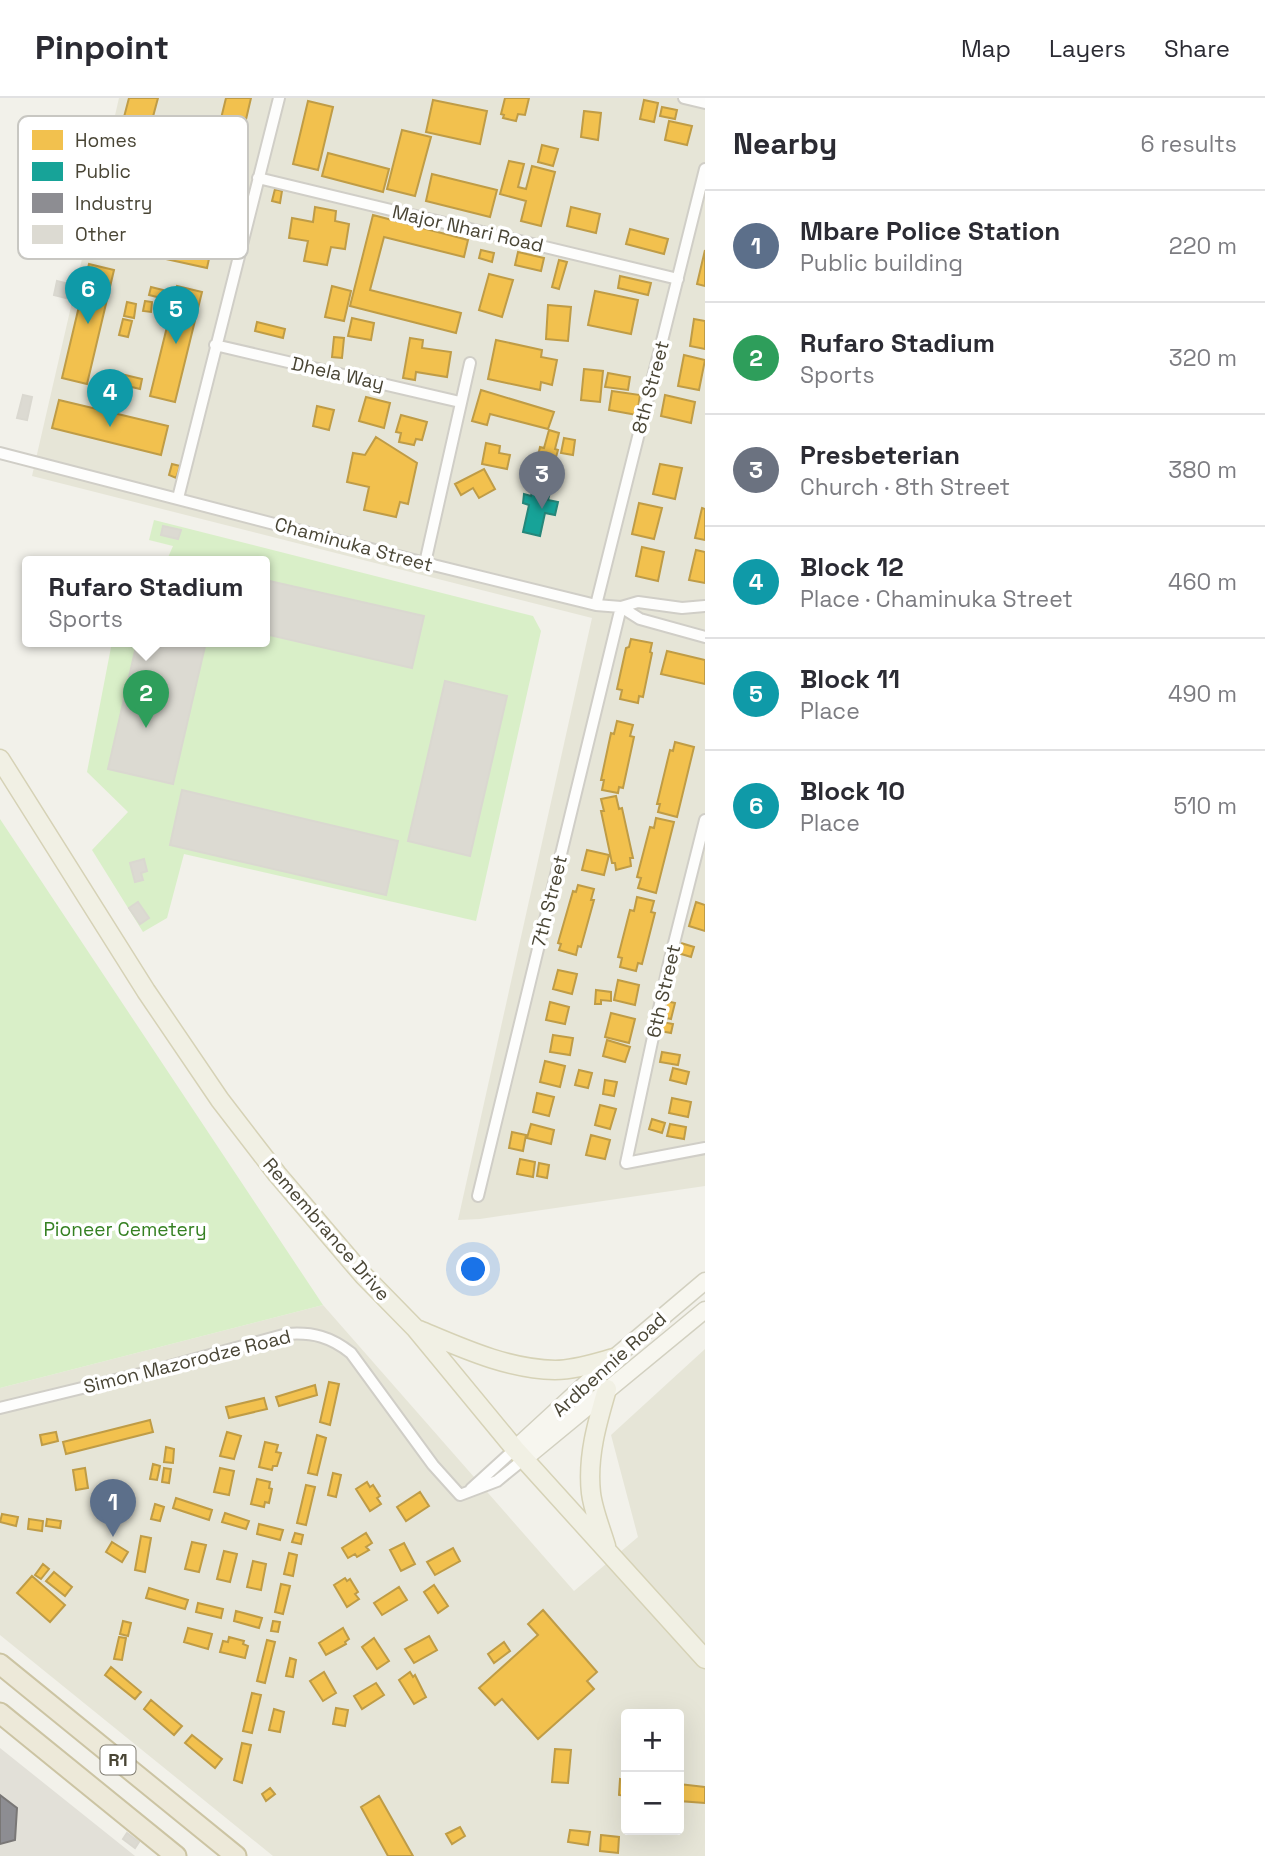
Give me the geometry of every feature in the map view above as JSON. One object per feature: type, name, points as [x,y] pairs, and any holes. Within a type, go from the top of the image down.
[{"type":"highway","name":"R1","points":[[0,1664],[236,1856]]},
{"type":"highway","name":"R1","points":[[0,1713],[176,1856]]},
{"type":"main road","name":"Remembrance Drive","points":[[0,758],[146,991],[220,1100],[340,1247],[416,1329],[520,1454],[705,1659]]},
{"type":"main road","name":"Ardbennie Road","points":[[520,1454],[614,1358],[705,1281]]},
{"type":"main road","name":"Ardbennie Road","points":[[520,1454],[607,1389],[705,1310]]},
{"type":"main road","points":[[416,1329],[499,1362],[555,1370],[581,1367],[614,1358]]},
{"type":"main road","points":[[607,1389],[594,1436],[590,1470],[591,1495],[607,1552]]},
{"type":"street","points":[[248,217],[279,98]]},
{"type":"street","points":[[684,98],[705,103]]},
{"type":"street","name":"8th Street","points":[[596,605],[705,169]]},
{"type":"street","name":"Major Nhari Road","points":[[258,178],[678,279]]},
{"type":"street","points":[[178,498],[237,259]]},
{"type":"street","name":"Dhela Way","points":[[215,345],[460,402]]},
{"type":"street","points":[[425,563],[470,363]]},
{"type":"street","name":"Chaminuka Street","points":[[0,453],[425,563],[596,605],[621,607],[640,619],[705,637]]},
{"type":"street","points":[[621,607],[638,602],[682,608],[705,606]]},
{"type":"street","name":"7th Street","points":[[478,1196],[621,607]]},
{"type":"street","name":"6th Street","points":[[705,820],[668,967],[626,1163],[705,1148]]},
{"type":"street","name":"Simon Mazorodze Road","points":[[0,1408],[287,1334],[320,1335],[336,1341],[351,1353],[433,1465],[460,1495],[520,1454]]},
{"type":"shaded area","points":[[119,98],[705,98],[705,1186],[458,1220],[592,618],[32,476],[82,259],[248,259],[248,116],[115,116]]},
{"type":"shaded area","points":[[323,1305],[574,1591],[638,1537],[611,1435],[705,1349],[705,1856],[273,1856],[0,1635],[0,1388]]},
{"type":"shaded area","points":[[0,1748],[135,1856],[0,1856]]},
{"type":"green space","points":[[154,520],[533,616],[541,631],[476,921],[184,854],[167,918],[143,932],[92,850],[128,812],[87,772],[111,647],[270,647],[270,556],[169,556],[173,546],[149,540]]},
{"type":"green space","name":"Pioneer Cemetery","points":[[0,819],[323,1305],[0,1388]]},
{"type":"building: Homes","points":[[129,98],[158,98],[153,116],[124,116]]},
{"type":"building: Homes","points":[[226,98],[251,98],[247,116],[222,116]]},
{"type":"building: Homes","points":[[505,98],[529,98],[525,115],[518,114],[516,121],[503,118],[504,115],[501,114]]},
{"type":"building: Homes","points":[[433,100],[487,111],[480,144],[426,132]]},
{"type":"building: Homes","points":[[644,100],[658,103],[654,122],[640,119]]},
{"type":"building: Homes","points":[[308,101],[333,107],[318,170],[293,164]]},
{"type":"building: Homes","points":[[662,107],[677,110],[675,119],[660,116]]},
{"type":"building: Homes","points":[[584,111],[601,113],[598,140],[581,137]]},
{"type":"building: Homes","points":[[669,121],[692,126],[687,145],[665,140]]},
{"type":"building: Homes","points":[[402,130],[431,137],[415,196],[387,189]]},
{"type":"building: Homes","points":[[542,145],[558,149],[553,166],[538,162]]},
{"type":"building: Homes","points":[[328,153],[389,169],[383,192],[322,176]]},
{"type":"building: Homes","points":[[509,161],[524,164],[518,187],[526,189],[532,166],[555,172],[541,226],[521,221],[526,201],[500,194]]},
{"type":"building: Homes","points":[[432,174],[497,190],[490,217],[426,201]]},
{"type":"building: Homes","points":[[275,189],[282,191],[280,203],[272,201]]},
{"type":"building: Homes","points":[[315,207],[336,211],[335,221],[349,224],[345,249],[331,247],[327,265],[304,261],[308,241],[289,238],[292,218],[313,222]]},
{"type":"building: Homes","points":[[571,207],[600,214],[596,233],[567,226]]},
{"type":"building: Homes","points":[[373,215],[468,240],[464,257],[384,237],[370,290],[461,313],[456,333],[350,306]]},
{"type":"building: Homes","points":[[630,229],[668,239],[664,254],[626,244]]},
{"type":"building: Homes","points":[[481,250],[494,253],[492,262],[479,258]]},
{"type":"building: Homes","points":[[705,250],[705,286],[697,284]]},
{"type":"building: Homes","points":[[518,252],[544,258],[541,271],[515,265]]},
{"type":"building: Homes","points":[[166,259],[209,259],[207,268]]},
{"type":"building: Homes","points":[[559,260],[567,262],[559,289],[552,287]]},
{"type":"building: Homes","points":[[89,264],[114,270],[87,384],[62,378]]},
{"type":"building: Homes","points":[[489,274],[513,280],[502,317],[479,310]]},
{"type":"building: Homes","points":[[620,276],[651,283],[648,295],[618,288]]},
{"type":"building: Homes","points":[[177,286],[202,292],[175,402],[150,396]]},
{"type":"building: Homes","points":[[332,286],[351,291],[344,321],[325,317]]},
{"type":"building: Homes","points":[[151,287],[163,290],[161,298],[149,295]]},
{"type":"building: Homes","points":[[595,291],[638,300],[631,334],[588,325]]},
{"type":"building: Homes","points":[[145,301],[152,302],[151,312],[143,311]]},
{"type":"building: Homes","points":[[127,302],[136,304],[134,318],[124,316]]},
{"type":"building: Homes","points":[[548,305],[571,307],[568,341],[546,339]]},
{"type":"building: Homes","points":[[352,318],[374,323],[371,340],[348,336]]},
{"type":"building: Homes","points":[[123,319],[132,321],[128,337],[119,335]]},
{"type":"building: Homes","points":[[694,319],[705,321],[705,349],[690,346]]},
{"type":"building: Homes","points":[[257,322],[285,329],[283,338],[255,331]]},
{"type":"building: Homes","points":[[334,337],[344,338],[342,358],[332,357]]},
{"type":"building: Homes","points":[[410,338],[423,340],[422,348],[451,352],[447,377],[416,372],[415,380],[403,378]]},
{"type":"building: Homes","points":[[496,340],[542,350],[541,357],[557,360],[552,385],[541,382],[540,390],[488,379]]},
{"type":"building: Homes","points":[[684,355],[705,360],[699,390],[678,386]]},
{"type":"building: Homes","points":[[584,369],[603,371],[600,402],[581,400]]},
{"type":"building: Homes","points":[[608,373],[630,377],[628,390],[605,387]]},
{"type":"building: Homes","points":[[121,374],[142,379],[140,389],[119,384]]},
{"type":"building: Homes","points":[[481,390],[554,412],[548,429],[490,414],[487,425],[472,421]]},
{"type":"building: Homes","points":[[612,391],[640,395],[637,415],[609,410]]},
{"type":"building: Homes","points":[[665,395],[695,402],[691,423],[661,416]]},
{"type":"building: Homes","points":[[366,397],[390,403],[384,428],[359,421]]},
{"type":"building: Homes","points":[[59,400],[168,426],[161,455],[52,428]]},
{"type":"building: Homes","points":[[317,406],[334,410],[329,430],[313,426]]},
{"type":"building: Homes","points":[[401,415],[427,422],[422,440],[416,439],[414,445],[399,442],[401,433],[396,432]]},
{"type":"building: Homes","points":[[549,430],[559,433],[554,464],[537,460]]},
{"type":"building: Homes","points":[[376,437],[417,463],[408,504],[400,502],[396,517],[364,510],[369,487],[347,482],[353,453],[365,455]]},
{"type":"building: Homes","points":[[564,438],[575,440],[573,455],[561,453]]},
{"type":"building: Homes","points":[[486,443],[500,446],[499,453],[510,455],[507,469],[482,464]]},
{"type":"building: Homes","points":[[172,464],[180,466],[176,478],[169,475]]},
{"type":"building: Homes","points":[[660,464],[682,468],[675,499],[653,494]]},
{"type":"building: Homes","points":[[484,469],[495,489],[479,498],[473,488],[461,495],[455,484]]},
{"type":"building: Homes","points":[[639,503],[662,508],[654,539],[632,534]]},
{"type":"building: Homes","points":[[702,508],[705,509],[705,540],[695,538]]},
{"type":"building: Homes","points":[[642,547],[664,552],[658,581],[636,576]]},
{"type":"building: Homes","points":[[696,550],[705,552],[705,583],[689,580]]},
{"type":"building: Homes","points":[[631,639],[652,643],[643,697],[639,696],[638,703],[620,699],[622,690],[617,689],[626,648],[629,647]]},
{"type":"building: Homes","points":[[667,651],[705,660],[705,684],[661,674]]},
{"type":"building: Homes","points":[[617,721],[633,725],[630,736],[634,737],[623,788],[619,787],[618,793],[602,790],[604,780],[601,780],[611,733],[614,734]]},
{"type":"building: Homes","points":[[675,742],[694,747],[677,817],[658,812],[660,804],[657,804],[670,750],[673,751]]},
{"type":"building: Homes","points":[[616,796],[619,809],[622,808],[633,858],[630,858],[631,866],[616,870],[615,863],[612,863],[601,811],[604,811],[601,799]]},
{"type":"building: Homes","points":[[656,818],[674,822],[656,893],[638,888],[641,878],[637,877],[650,827],[654,828]]},
{"type":"building: Homes","points":[[587,850],[609,855],[604,875],[582,870]]},
{"type":"building: Homes","points":[[578,885],[594,889],[591,900],[594,900],[581,947],[578,946],[576,955],[559,950],[561,944],[558,943],[573,891],[576,892]]},
{"type":"building: Homes","points":[[637,897],[654,901],[651,912],[655,913],[642,964],[638,963],[636,971],[620,967],[622,958],[618,957],[630,910],[634,911]]},
{"type":"building: Homes","points":[[696,902],[705,905],[705,931],[689,926]]},
{"type":"building: Homes","points":[[681,943],[694,947],[691,957],[678,953]]},
{"type":"building: Homes","points":[[558,970],[577,974],[572,994],[553,989]]},
{"type":"building: Homes","points":[[618,980],[639,985],[635,1005],[614,1000]]},
{"type":"building: Homes","points":[[596,990],[611,992],[611,1001],[601,1000],[601,1004],[595,1004]]},
{"type":"building: Homes","points":[[666,1001],[675,1003],[671,1019],[662,1017]]},
{"type":"building: Homes","points":[[550,1002],[569,1007],[565,1024],[546,1020]]},
{"type":"building: Homes","points":[[611,1013],[635,1019],[629,1043],[605,1037]]},
{"type":"building: Homes","points":[[662,1022],[673,1024],[671,1033],[660,1031]]},
{"type":"building: Homes","points":[[553,1035],[573,1038],[570,1055],[550,1052]]},
{"type":"building: Homes","points":[[607,1040],[630,1047],[625,1062],[603,1056]]},
{"type":"building: Homes","points":[[662,1052],[680,1055],[678,1065],[660,1062]]},
{"type":"building: Homes","points":[[545,1061],[565,1066],[560,1087],[540,1082]]},
{"type":"building: Homes","points":[[673,1068],[689,1072],[686,1084],[670,1080]]},
{"type":"building: Homes","points":[[579,1070],[592,1073],[588,1088],[575,1085]]},
{"type":"building: Homes","points":[[605,1080],[617,1082],[614,1096],[603,1094]]},
{"type":"building: Homes","points":[[537,1093],[554,1097],[549,1116],[533,1112]]},
{"type":"building: Homes","points":[[672,1098],[691,1102],[688,1117],[669,1113]]},
{"type":"building: Homes","points":[[600,1105],[616,1109],[610,1129],[595,1125]]},
{"type":"building: Homes","points":[[652,1119],[665,1123],[662,1133],[649,1129]]},
{"type":"building: Homes","points":[[531,1124],[554,1130],[551,1144],[527,1138]]},
{"type":"building: Homes","points":[[670,1124],[686,1127],[684,1139],[667,1136]]},
{"type":"building: Homes","points":[[512,1132],[526,1135],[523,1151],[509,1148]]},
{"type":"building: Homes","points":[[591,1135],[610,1140],[605,1159],[586,1155]]},
{"type":"building: Homes","points":[[520,1159],[535,1162],[533,1177],[517,1174]]},
{"type":"building: Homes","points":[[539,1163],[549,1165],[547,1178],[537,1176]]},
{"type":"building: Homes","points":[[329,1382],[339,1384],[330,1425],[320,1422]]},
{"type":"building: Homes","points":[[315,1385],[317,1395],[279,1406],[276,1397]]},
{"type":"building: Homes","points":[[264,1398],[267,1409],[229,1418],[226,1407]]},
{"type":"building: Homes","points":[[150,1420],[153,1432],[66,1454],[63,1442]]},
{"type":"building: Homes","points":[[56,1432],[58,1441],[42,1445],[40,1435]]},
{"type":"building: Homes","points":[[227,1432],[241,1436],[234,1459],[220,1456]]},
{"type":"building: Homes","points":[[317,1435],[326,1438],[317,1475],[308,1473]]},
{"type":"building: Homes","points":[[265,1442],[278,1445],[276,1452],[281,1453],[277,1466],[273,1466],[272,1470],[259,1467]]},
{"type":"building: Homes","points":[[166,1447],[174,1449],[173,1463],[164,1462]]},
{"type":"building: Homes","points":[[153,1464],[160,1466],[157,1480],[150,1479]]},
{"type":"building: Homes","points":[[85,1468],[88,1488],[76,1490],[73,1470]]},
{"type":"building: Homes","points":[[164,1468],[171,1469],[169,1483],[162,1482]]},
{"type":"building: Homes","points":[[220,1468],[234,1471],[229,1495],[214,1492]]},
{"type":"building: Homes","points":[[333,1473],[341,1475],[336,1497],[328,1495]]},
{"type":"building: Homes","points":[[257,1479],[270,1482],[269,1488],[272,1489],[269,1503],[265,1502],[264,1507],[251,1504]]},
{"type":"building: Homes","points":[[367,1482],[370,1487],[373,1485],[380,1496],[377,1498],[381,1504],[370,1511],[356,1489]]},
{"type":"building: Homes","points":[[306,1485],[315,1487],[306,1525],[297,1523]]},
{"type":"building: Homes","points":[[420,1492],[429,1506],[406,1521],[397,1507]]},
{"type":"building: Homes","points":[[176,1498],[212,1510],[209,1520],[173,1508]]},
{"type":"building: Homes","points":[[155,1504],[164,1507],[160,1521],[151,1519]]},
{"type":"building: Homes","points":[[225,1513],[249,1521],[246,1529],[222,1522]]},
{"type":"building: Homes","points":[[2,1514],[18,1517],[16,1526],[0,1522]]},
{"type":"building: Homes","points":[[29,1519],[43,1521],[42,1531],[28,1529]]},
{"type":"building: Homes","points":[[47,1519],[61,1521],[60,1528],[46,1526]]},
{"type":"building: Homes","points":[[259,1524],[283,1530],[280,1540],[257,1534]]},
{"type":"building: Homes","points":[[295,1533],[303,1535],[301,1544],[292,1542]]},
{"type":"building: Homes","points":[[366,1533],[372,1543],[366,1547],[369,1550],[357,1557],[355,1554],[348,1558],[342,1548]]},
{"type":"building: Homes","points":[[141,1536],[151,1538],[145,1572],[135,1570]]},
{"type":"building: Homes","points":[[112,1542],[128,1552],[122,1562],[106,1552]]},
{"type":"building: Homes","points":[[192,1542],[206,1545],[199,1572],[185,1569]]},
{"type":"building: Homes","points":[[404,1543],[415,1564],[401,1571],[390,1550]]},
{"type":"building: Homes","points":[[453,1548],[460,1561],[435,1575],[427,1562]]},
{"type":"building: Homes","points":[[224,1551],[237,1554],[230,1582],[217,1579]]},
{"type":"building: Homes","points":[[289,1553],[297,1555],[293,1576],[284,1574]]},
{"type":"building: Homes","points":[[253,1561],[266,1564],[261,1590],[247,1587]]},
{"type":"building: Homes","points":[[43,1564],[49,1569],[41,1579],[35,1575]]},
{"type":"building: Homes","points":[[54,1572],[72,1587],[65,1596],[46,1581]]},
{"type":"building: Homes","points":[[32,1576],[65,1605],[50,1622],[17,1593]]},
{"type":"building: Homes","points":[[345,1578],[347,1581],[350,1579],[359,1599],[347,1607],[334,1585]]},
{"type":"building: Homes","points":[[281,1584],[290,1586],[283,1614],[275,1612]]},
{"type":"building: Homes","points":[[434,1585],[448,1606],[438,1613],[424,1592]]},
{"type":"building: Homes","points":[[399,1587],[407,1600],[382,1615],[374,1603]]},
{"type":"building: Homes","points":[[149,1588],[188,1600],[185,1609],[146,1598]]},
{"type":"building: Homes","points":[[198,1603],[223,1609],[221,1618],[196,1612]]},
{"type":"building: Homes","points":[[543,1610],[597,1672],[587,1681],[594,1689],[538,1739],[502,1699],[495,1705],[479,1688],[538,1635],[528,1624]]},
{"type":"building: Homes","points":[[236,1611],[262,1618],[259,1628],[234,1621]]},
{"type":"building: Homes","points":[[123,1621],[131,1623],[128,1636],[120,1634]]},
{"type":"building: Homes","points":[[273,1621],[280,1622],[278,1632],[271,1631]]},
{"type":"building: Homes","points":[[188,1628],[212,1634],[208,1649],[184,1642]]},
{"type":"building: Homes","points":[[343,1628],[349,1639],[346,1644],[326,1655],[319,1643]]},
{"type":"building: Homes","points":[[429,1636],[437,1650],[414,1663],[405,1649]]},
{"type":"building: Homes","points":[[119,1637],[126,1638],[122,1660],[114,1659]]},
{"type":"building: Homes","points":[[229,1637],[244,1641],[243,1644],[248,1646],[245,1658],[220,1652],[223,1641],[228,1642]]},
{"type":"building: Homes","points":[[374,1638],[389,1661],[377,1669],[362,1647]]},
{"type":"building: Homes","points":[[267,1640],[275,1642],[265,1683],[257,1681]]},
{"type":"building: Homes","points":[[504,1642],[510,1651],[494,1663],[488,1654]]},
{"type":"building: Homes","points":[[290,1658],[296,1660],[293,1677],[286,1676]]},
{"type":"building: Homes","points":[[111,1667],[141,1692],[135,1699],[105,1675]]},
{"type":"building: Homes","points":[[324,1672],[336,1693],[323,1701],[310,1681]]},
{"type":"building: Homes","points":[[410,1672],[413,1677],[415,1675],[426,1697],[414,1704],[399,1680]]},
{"type":"building: Homes","points":[[376,1683],[384,1695],[362,1709],[354,1696]]},
{"type":"building: Homes","points":[[252,1693],[261,1695],[252,1733],[243,1731]]},
{"type":"building: Homes","points":[[151,1700],[182,1726],[174,1735],[144,1709]]},
{"type":"building: Homes","points":[[336,1708],[348,1710],[345,1726],[333,1724]]},
{"type":"building: Homes","points":[[274,1709],[284,1712],[280,1732],[269,1730]]},
{"type":"building: Homes","points":[[192,1735],[222,1759],[215,1768],[185,1743]]},
{"type":"building: Homes","points":[[242,1743],[251,1745],[242,1783],[234,1780]]},
{"type":"building: Homes","points":[[555,1749],[571,1750],[568,1783],[552,1782]]},
{"type":"building: Homes","points":[[684,1785],[705,1787],[705,1803],[684,1801]]},
{"type":"building: Homes","points":[[270,1788],[275,1794],[266,1801],[262,1794]]},
{"type":"building: Homes","points":[[379,1796],[413,1856],[388,1856],[361,1807]]},
{"type":"building: Homes","points":[[460,1827],[465,1836],[452,1844],[446,1834]]},
{"type":"building: Homes","points":[[570,1830],[590,1832],[588,1845],[568,1842]]},
{"type":"building: Homes","points":[[601,1835],[619,1837],[618,1853],[600,1851]]},
{"type":"building: Public","points":[[534,484],[551,488],[548,500],[558,502],[555,515],[545,513],[540,536],[523,532],[529,505],[523,503],[524,494],[531,496]]},
{"type":"building: Industry","points":[[0,1795],[17,1808],[15,1840],[0,1844]]},
{"type":"building: Other","points":[[57,281],[69,284],[66,298],[54,295]]},
{"type":"building: Other","points":[[23,395],[32,397],[27,420],[17,418]]},
{"type":"building: Other","points":[[163,526],[181,530],[178,539],[161,535]]},
{"type":"building: Other","points":[[270,581],[424,616],[412,668],[270,635]]},
{"type":"building: Other","points":[[136,647],[205,647],[173,784],[108,769]]},
{"type":"building: Other","points":[[445,681],[507,696],[470,856],[408,841]]},
{"type":"building: Other","points":[[182,790],[398,841],[386,895],[170,845]]},
{"type":"building: Other","points":[[144,859],[147,871],[141,873],[143,880],[135,882],[130,863]]},
{"type":"building: Other","points":[[138,902],[149,918],[140,924],[129,908]]},
{"type":"building: Other","points":[[127,1833],[139,1842],[135,1848],[123,1839]]},
{"type":"place","name":"Block 10","points":[[88,324]]},
{"type":"place","name":"Block 11","points":[[176,344]]},
{"type":"place","name":"Block 12","points":[[110,427]]},
{"type":"place","name":"Presbeterian","points":[[542,509]]},
{"type":"place","name":"Rufaro Stadium","points":[[146,728]]},
{"type":"place","name":"Mbare Police Station","points":[[113,1537]]}]
